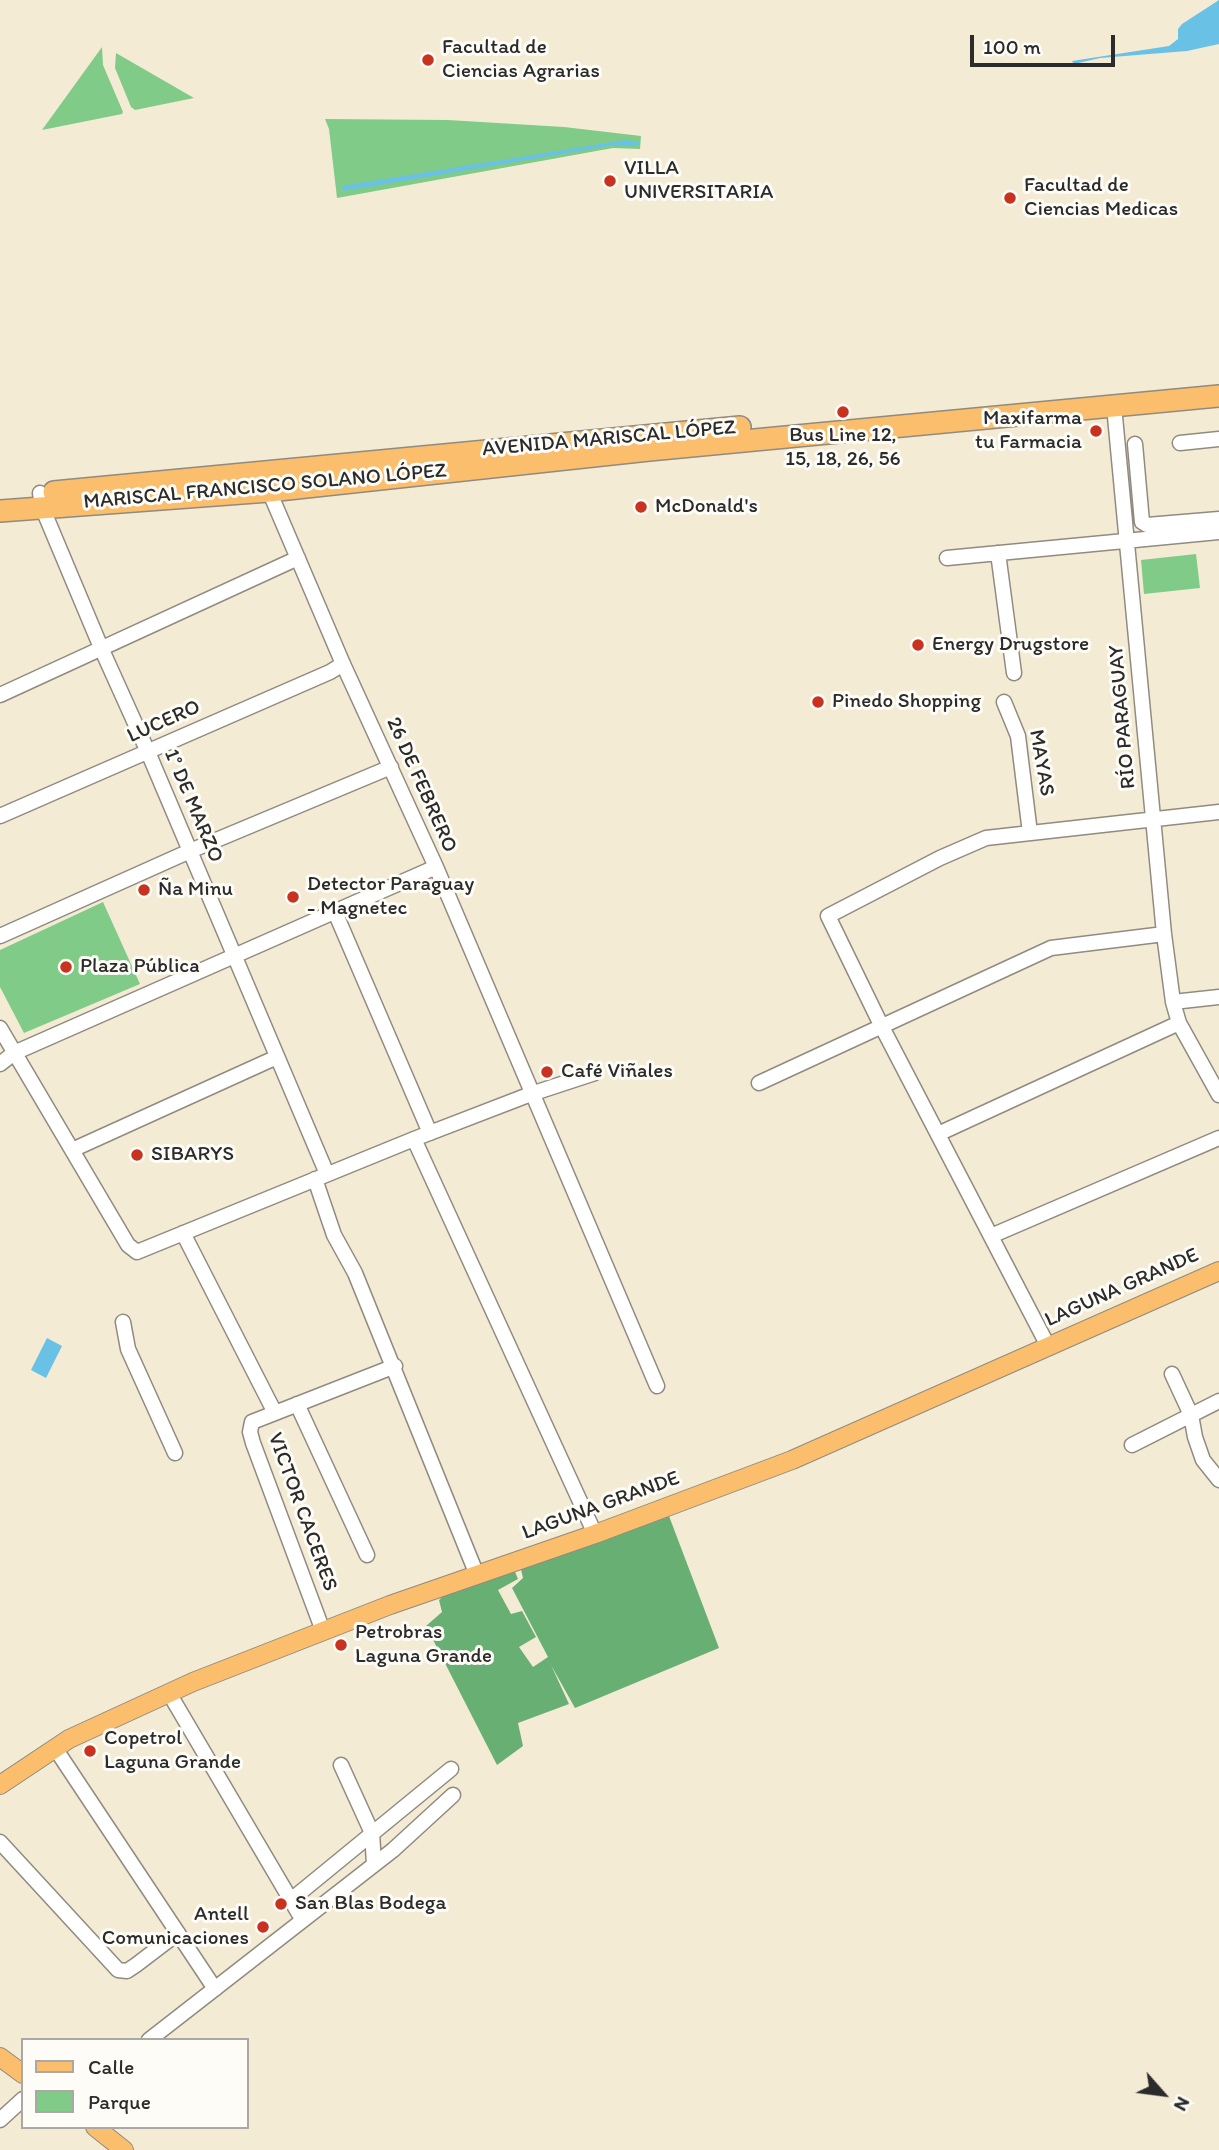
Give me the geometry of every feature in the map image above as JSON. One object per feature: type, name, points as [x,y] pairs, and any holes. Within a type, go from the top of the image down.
[{"type":"highway","name":"AVENIDA MARISCAL LÓPEZ","points":[[0,497],[41,500],[265,481],[1219,382]]},
{"type":"highway","points":[[1114,406],[1219,396]]},
{"type":"highway","name":"MARISCAL FRANCISCO SOLANO LÓPEZ","points":[[265,481],[675,447],[1114,406]]},
{"type":"highway","points":[[675,447],[686,450],[727,447]]},
{"type":"highway","points":[[0,511],[41,500]]},
{"type":"main road","name":"LAGUNA GRANDE","points":[[0,1785],[55,1748],[169,1693],[323,1631],[792,1460],[1219,1271]]},
{"type":"main road","points":[[0,2057],[21,2073]]},
{"type":"main road","points":[[98,2129],[124,2150]]},
{"type":"street","name":"RÍO PARAGUAY","points":[[1114,406],[1172,1002],[1179,1023],[1219,1095]]},
{"type":"street","points":[[1180,443],[1219,439]]},
{"type":"street","points":[[1135,444],[1142,522],[1147,525],[1219,519]]},
{"type":"street","name":"26 DE FEBRERO","points":[[265,481],[343,664],[436,867],[657,1386]]},
{"type":"street","name":"1° DE MARZO","points":[[41,500],[102,650],[277,1057],[321,1176],[334,1236],[355,1273],[395,1366],[477,1575]]},
{"type":"street","points":[[947,558],[1219,532]]},
{"type":"street","points":[[998,553],[1014,673]]},
{"type":"street","points":[[0,695],[299,558]]},
{"type":"street","name":"LUCERO","points":[[0,816],[343,664]]},
{"type":"street","name":"MAYAS","points":[[1004,702],[1018,737],[1030,833]]},
{"type":"street","points":[[0,936],[190,851],[391,767]]},
{"type":"street","points":[[1048,1346],[882,1027],[828,916],[946,855],[986,838],[1219,812]]},
{"type":"street","points":[[0,1064],[14,1053],[436,867]]},
{"type":"street","points":[[335,912],[430,1132]]},
{"type":"street","points":[[759,1083],[1051,948],[1164,934]]},
{"type":"street","points":[[1172,1002],[1219,997]]},
{"type":"street","points":[[938,1134],[1179,1023]]},
{"type":"street","points":[[0,1028],[133,1251],[143,1251],[430,1132],[595,1073]]},
{"type":"street","points":[[72,1150],[277,1057]]},
{"type":"street","points":[[991,1236],[1219,1138]]},
{"type":"street","points":[[414,1139],[595,1534]]},
{"type":"street","name":"VICTOR CACERES","points":[[183,1233],[274,1411],[251,1422],[250,1432],[323,1631]]},
{"type":"street","points":[[123,1322],[128,1349],[175,1453]]},
{"type":"street","points":[[274,1411],[395,1366]]},
{"type":"street","points":[[1172,1374],[1191,1415],[1203,1460],[1219,1480]]},
{"type":"street","points":[[1132,1445],[1219,1401]]},
{"type":"street","points":[[297,1404],[367,1555]]},
{"type":"street","points":[[169,1693],[302,1919]]},
{"type":"street","points":[[55,1748],[215,1989]]},
{"type":"street","points":[[341,1765],[372,1833],[374,1864]]},
{"type":"street","points":[[291,1900],[452,1769]]},
{"type":"street","points":[[152,2038],[374,1864],[453,1795]]},
{"type":"street","points":[[0,1842],[118,1970],[122,1972],[136,1965],[178,1933]]},
{"type":"street","points":[[0,2120],[21,2101]]},
{"type":"green space","points":[[102,47],[103,65],[122,114],[42,130]]},
{"type":"green space","points":[[116,53],[194,98],[135,110],[131,107],[115,68]]},
{"type":"green space","points":[[325,119],[448,120],[564,127],[641,136],[640,149],[613,148],[337,198],[329,129]]},
{"type":"green space","points":[[1196,554],[1200,588],[1144,594],[1141,560]]},
{"type":"green space","name":"Plaza Pública","points":[[103,902],[140,984],[24,1033],[0,987],[0,950]]},
{"type":"green space","points":[[669,1516],[719,1648],[575,1708],[551,1665],[569,1704],[518,1723],[523,1746],[497,1765],[426,1626],[442,1612],[439,1600],[449,1590],[513,1567],[518,1579],[498,1590],[511,1614],[522,1611],[536,1637],[519,1647],[533,1667],[548,1657],[512,1588],[523,1578],[520,1565]]},
{"type":"water","points":[[1219,0],[1219,44],[1187,51],[1100,58],[1074,64],[1072,61],[1169,46],[1178,39],[1178,29],[1182,24]]},
{"type":"water","points":[[625,140],[639,142],[638,146],[614,145],[343,191],[342,186]]},
{"type":"water","points":[[47,1338],[62,1346],[46,1378],[31,1370]]},
{"type":"place","name":"Facultad de Ciencias Agrarias","points":[[428,60]]},
{"type":"place","name":"VILLA UNIVERSITARIA","points":[[610,181]]},
{"type":"place","name":"Facultad de Ciencias Medicas","points":[[1010,198]]},
{"type":"place","name":"Bus Line 12, 15, 18, 26, 56","points":[[843,412]]},
{"type":"place","name":"Maxifarma tu Farmacia","points":[[1096,431]]},
{"type":"place","name":"McDonald's","points":[[641,507]]},
{"type":"place","name":"Energy Drugstore","points":[[918,645]]},
{"type":"place","name":"Pinedo Shopping","points":[[818,702]]},
{"type":"place","name":"Ña Minu","points":[[144,890]]},
{"type":"place","name":"Detector Paraguay - Magnetec","points":[[293,897]]},
{"type":"place","name":"Plaza Pública","points":[[66,967]]},
{"type":"place","name":"Café Viñales","points":[[547,1072]]},
{"type":"place","name":"SIBARYS","points":[[137,1155]]},
{"type":"place","name":"Petrobras Laguna Grande","points":[[341,1645]]},
{"type":"place","name":"Copetrol Laguna Grande","points":[[90,1751]]},
{"type":"place","name":"San Blas Bodega","points":[[281,1904]]},
{"type":"place","name":"Antell Comunicaciones","points":[[263,1927]]}]
